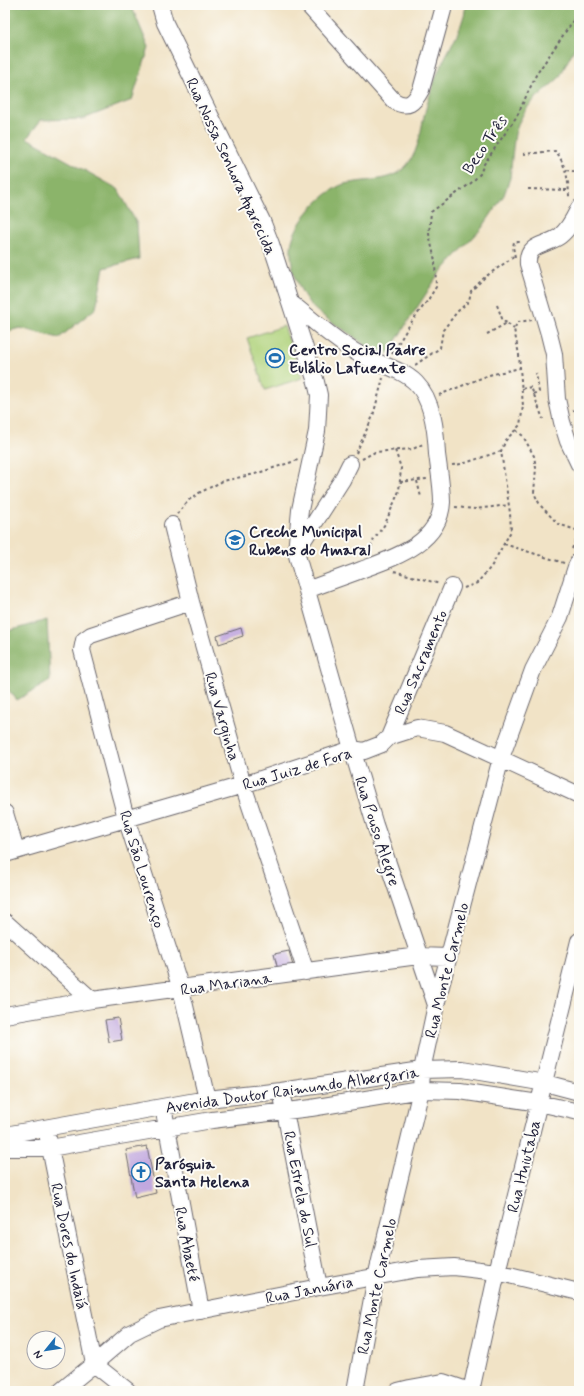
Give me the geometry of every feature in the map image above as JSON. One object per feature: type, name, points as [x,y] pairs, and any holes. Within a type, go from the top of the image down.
[{"type":"street","name":"Rua Nossa Senhora Aparecida","points":[[160,5],[165,23],[262,221],[291,303],[316,382],[319,395],[317,431],[299,516]]},
{"type":"street","points":[[308,5],[394,101],[401,105],[407,105],[413,102],[421,90],[443,10],[442,5]]},
{"type":"street","points":[[574,205],[572,223],[560,236],[552,241],[532,248],[522,262],[549,334],[554,354],[557,399],[562,422],[568,441],[579,464]]},
{"type":"street","points":[[291,303],[339,341],[359,354],[409,377],[417,384],[427,401],[435,423],[436,473],[441,505],[438,519],[430,533],[405,552],[386,561],[307,590]]},
{"type":"street","points":[[296,552],[342,480],[350,464]]},
{"type":"street","name":"Rua Pouso Alegre","points":[[299,516],[296,552],[352,750],[375,825],[418,956],[436,1005]]},
{"type":"street","name":"Rua Varginha","points":[[172,525],[242,785],[306,972]]},
{"type":"street","name":"Rua Monte Carmelo","points":[[355,1391],[376,1277],[421,1090],[422,1070],[448,957],[501,758],[533,670],[560,617],[576,567],[572,558]]},
{"type":"street","name":"Rua Sacramento","points":[[389,737],[452,587]]},
{"type":"street","name":"Rua São Lourenço","points":[[192,602],[91,635],[84,640],[82,650],[126,818],[181,989],[208,1099]]},
{"type":"street","name":"Rua Juiz de Fora","points":[[11,852],[242,785],[352,750],[364,751],[382,744],[389,737],[417,728],[445,733],[579,795]]},
{"type":"street","points":[[5,813],[11,852]]},
{"type":"street","points":[[5,922],[92,1000]]},
{"type":"street","name":"Rua Ituiutaba","points":[[470,1391],[497,1272],[579,941]]},
{"type":"street","name":"Rua Mariana","points":[[5,1015],[92,1000],[418,956],[448,957]]},
{"type":"street","name":"Avenida Doutor Raimundo Albergaria","points":[[5,1135],[208,1099],[281,1092],[422,1070],[462,1069],[545,1083],[579,1092]]},
{"type":"street","name":"Avenida Doutor Raimundo Albergaria","points":[[5,1148],[50,1148],[212,1120],[286,1111],[421,1090],[460,1091],[539,1103],[579,1112]]},
{"type":"street","name":"Rua Estrela do Sul","points":[[281,1092],[286,1111],[319,1287]]},
{"type":"street","name":"Rua Abaeté","points":[[164,1106],[166,1128],[201,1311]]},
{"type":"street","name":"Rua Dores do Indaiá","points":[[46,1127],[94,1364]]},
{"type":"street","name":"Rua Januária","points":[[61,1391],[130,1333],[145,1324],[159,1319],[319,1287],[418,1269],[454,1267],[497,1272],[579,1292]]},
{"type":"street","points":[[94,1364],[128,1391]]},
{"type":"street","points":[[398,1391],[443,1382],[470,1391]]},
{"type":"path","name":"Beco Três","points":[[350,464],[373,416],[386,366],[410,324],[436,287],[435,261],[429,234],[431,212],[471,183],[480,174],[484,164],[517,116],[536,75],[579,12]]},
{"type":"path","points":[[523,154],[556,151],[566,170],[569,190],[574,205]]},
{"type":"path","points":[[566,170],[579,172]]},
{"type":"path","points":[[528,189],[569,190]]},
{"type":"path","points":[[402,374],[440,348],[443,330],[457,312],[469,301],[471,291],[514,255],[522,262]]},
{"type":"path","points":[[386,561],[395,571],[452,587],[466,589],[477,584],[491,567],[511,531],[502,451],[506,440],[520,425],[523,406],[522,388],[519,355],[514,329],[503,321],[497,305]]},
{"type":"path","points":[[514,329],[518,322],[534,320]]},
{"type":"path","points":[[487,334],[507,323]]},
{"type":"path","points":[[427,401],[489,375],[520,368]]},
{"type":"path","points":[[533,394],[540,392],[536,373]]},
{"type":"path","points":[[522,388],[530,387],[543,419]]},
{"type":"path","points":[[504,544],[572,558],[579,532],[558,524],[540,505],[534,493],[536,468],[534,456],[523,436],[516,430]]},
{"type":"path","points":[[350,464],[376,452],[413,449],[436,440]]},
{"type":"path","points":[[365,568],[374,539],[385,524],[399,491],[400,468],[395,450]]},
{"type":"path","points":[[400,482],[417,480],[502,451]]},
{"type":"path","points":[[172,525],[173,519],[182,507],[199,493],[214,485],[222,481],[255,474],[312,454]]},
{"type":"path","points":[[417,480],[421,497]]},
{"type":"path","points":[[441,505],[475,509],[509,505]]},
{"type":"green space","points":[[5,5],[131,5],[149,48],[132,100],[83,119],[41,120],[27,138],[118,189],[137,224],[139,259],[104,268],[96,308],[59,338],[20,328],[5,332]]},
{"type":"green space","points":[[466,5],[579,5],[579,38],[559,78],[526,109],[519,122],[515,134],[510,178],[504,195],[482,228],[439,274],[389,352],[383,356],[370,349],[326,318],[312,306],[296,280],[291,259],[292,241],[296,230],[310,209],[333,190],[345,184],[386,178],[399,172],[410,161],[417,147],[424,115],[436,77],[458,33]]},
{"type":"green space","name":"Centro Social Padre Eulálio Lafuente","points":[[284,326],[302,378],[265,390],[247,338]]},
{"type":"green space","points":[[47,620],[50,681],[17,700],[5,686],[5,632]]},
{"type":"building","points":[[241,628],[243,636],[219,644],[217,636]]},
{"type":"building","points":[[289,951],[293,966],[278,970],[274,954]]},
{"type":"building","points":[[118,1018],[122,1040],[109,1042],[105,1020]]},
{"type":"building","name":"Paróquia Santa Helena","points":[[147,1146],[156,1193],[135,1198],[126,1150]]},
{"type":"place","name":"Centro Social Padre Eulálio Lafuente","points":[[275,358]]},
{"type":"place","name":"Creche Municipal Rubens do Amaral","points":[[235,540]]},
{"type":"place","name":"Paróquia Santa Helena","points":[[141,1172]]}]
